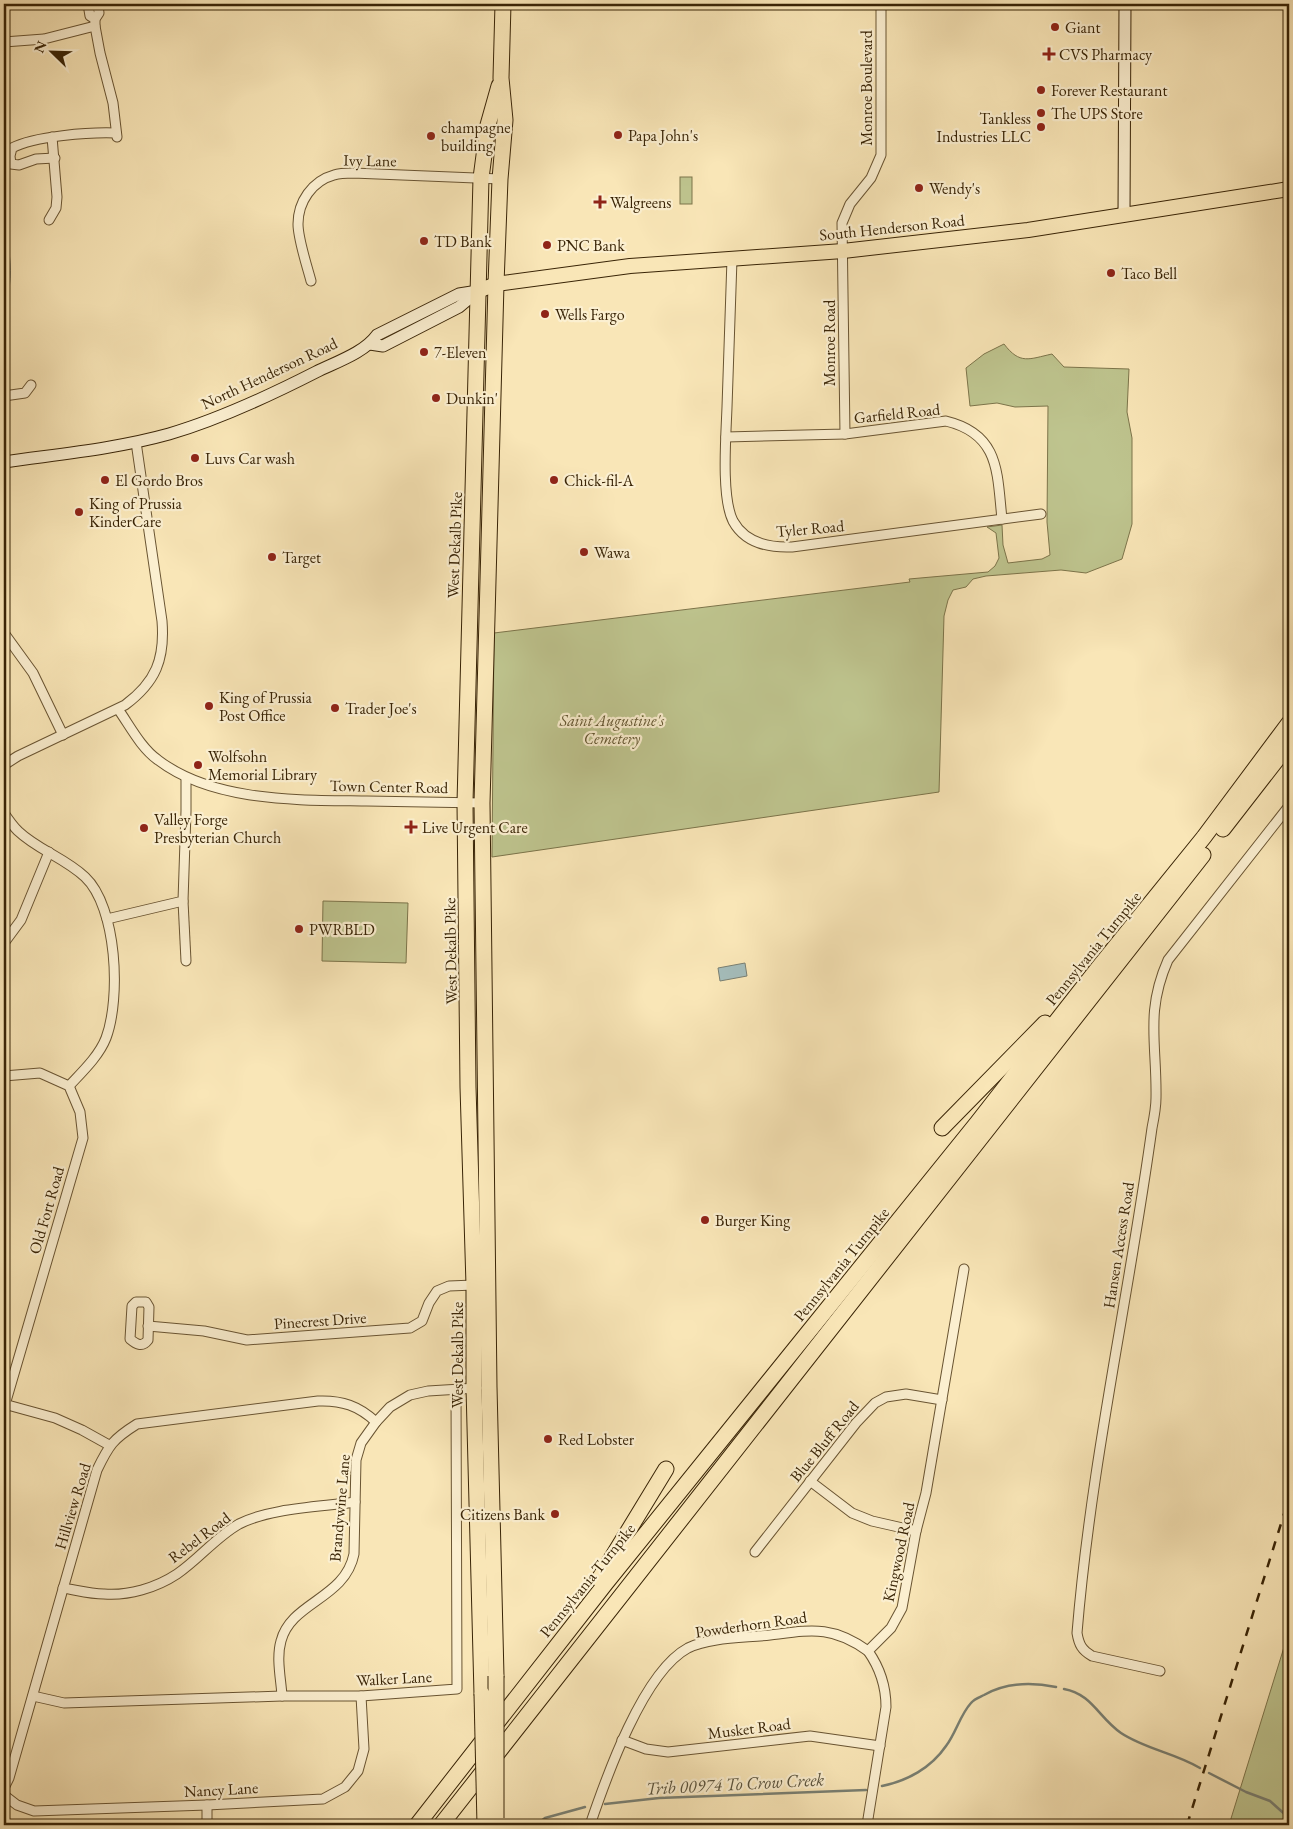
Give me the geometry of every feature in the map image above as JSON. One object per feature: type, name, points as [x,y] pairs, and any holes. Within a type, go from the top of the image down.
[{"type":"highway","name":"West Dekalb Pike","points":[[493,1823],[496,1676],[482,803],[496,284],[500,179],[505,120],[501,78],[503,4]]},
{"type":"highway","name":"West Dekalb Pike","points":[[493,1823],[482,1694],[468,1081],[465,803],[481,178],[488,125],[501,78]]},
{"type":"highway","points":[[473,509],[479,560],[488,572]]},
{"type":"highway","points":[[470,562],[475,572],[486,611]]},
{"type":"highway","name":"Pennsylvania Turnpike","points":[[417,1825],[548,1656],[977,1123],[1098,968],[1204,837],[1289,723]]},
{"type":"highway","name":"Pennsylvania Turnpike","points":[[442,1825],[1065,1033],[1289,744]]},
{"type":"highway","points":[[942,1128],[1098,968]]},
{"type":"highway","points":[[548,1656],[602,1575],[666,1469]]},
{"type":"main road","points":[[1124,215],[1125,4]]},
{"type":"main road","name":"South Henderson Road","points":[[496,284],[630,266],[843,251],[1042,228],[1289,189]]},
{"type":"main road","name":"North Henderson Road","points":[[4,462],[136,442],[227,414],[280,390],[370,344],[378,335],[459,294],[478,291],[496,284]]},
{"type":"street","points":[[55,158],[36,159],[19,165],[11,164],[10,156],[12,148],[19,144],[52,137],[117,136],[113,103],[100,52],[95,22],[90,16],[88,4]]},
{"type":"street","points":[[4,42],[44,39],[95,22],[99,13],[98,4]]},
{"type":"street","name":"Monroe Boulevard","points":[[843,251],[842,223],[844,214],[872,178],[881,154],[881,4]]},
{"type":"street","points":[[49,220],[56,208],[57,197],[52,137]]},
{"type":"street","name":"Ivy Lane","points":[[311,281],[298,226],[299,212],[305,197],[313,187],[324,179],[335,174],[353,173],[500,179]]},
{"type":"street","name":"Monroe Road","points":[[843,251],[845,434]]},
{"type":"street","name":"Tyler Road","points":[[732,259],[726,438],[726,498],[734,522],[742,533],[753,541],[766,546],[792,547],[1041,514]]},
{"type":"street","points":[[4,396],[25,393],[31,385]]},
{"type":"street","name":"Garfield Road","points":[[726,438],[845,434],[946,421],[971,430],[989,449],[994,462],[1002,519]]},
{"type":"street","points":[[4,765],[18,756],[118,709],[140,693],[153,677],[160,659],[163,641],[162,621],[136,442]]},
{"type":"street","points":[[4,636],[32,673],[63,735]]},
{"type":"street","name":"Town Center Road","points":[[118,709],[156,759],[186,778],[225,789],[282,799],[482,803]]},
{"type":"street","points":[[186,778],[183,901],[186,961]]},
{"type":"street","name":"Hansen Access Road","points":[[1160,1671],[1092,1656],[1084,1651],[1079,1644],[1078,1633],[1086,1550],[1100,1449],[1156,1099],[1152,1030],[1154,1005],[1160,978],[1168,960],[1289,806]]},
{"type":"street","points":[[4,814],[19,832],[68,863],[86,878],[98,896],[108,919],[114,955],[112,1013],[106,1039],[91,1062],[69,1086],[40,1073],[4,1076]]},
{"type":"street","points":[[4,944],[22,920],[49,852]]},
{"type":"street","points":[[108,919],[183,901]]},
{"type":"street","name":"Old Fort Road","points":[[4,1406],[83,1138],[80,1112],[69,1086]]},
{"type":"street","name":"Kingwood Road","points":[[868,1650],[891,1628],[902,1608],[916,1531],[926,1493],[964,1269]]},
{"type":"street","name":"Pinecrest Drive","points":[[148,1326],[204,1331],[247,1340],[410,1328],[422,1321],[428,1303],[437,1291],[448,1286],[474,1285]]},
{"type":"street","name":"Brandywine Lane","points":[[282,1696],[280,1642],[286,1629],[296,1617],[334,1589],[344,1578],[351,1566],[354,1554],[356,1460],[361,1443],[390,1407],[410,1395],[456,1388],[490,1387]]},
{"type":"street","name":"Walker Lane","points":[[33,1696],[64,1703],[282,1696],[361,1696],[457,1690],[456,1388]]},
{"type":"street","name":"Blue Bluff Road","points":[[755,1552],[856,1423],[875,1403],[886,1397],[906,1394],[942,1400]]},
{"type":"street","name":"Hillview Road","points":[[4,1788],[9,1778],[33,1696],[62,1588],[97,1470],[109,1445],[121,1434],[137,1424],[318,1401],[333,1400],[351,1404],[376,1422]]},
{"type":"street","points":[[4,1406],[55,1418],[109,1445]]},
{"type":"street","points":[[810,1481],[852,1513],[872,1521],[916,1531]]},
{"type":"street","name":"Rebel Road","points":[[62,1588],[104,1594],[133,1592],[155,1585],[176,1574],[219,1538],[239,1524],[256,1517],[278,1512],[355,1502]]},
{"type":"street","name":"Powderhorn Road","points":[[590,1825],[622,1740],[648,1694],[668,1665],[687,1649],[707,1642],[814,1630],[836,1633],[847,1637],[868,1650]]},
{"type":"street","points":[[867,1825],[886,1707],[886,1695],[881,1673],[868,1650]]},
{"type":"street","name":"Nancy Lane","points":[[4,1795],[17,1805],[34,1811],[323,1799],[345,1787],[358,1771],[364,1749],[361,1696]]},
{"type":"street","name":"Musket Road","points":[[622,1740],[646,1749],[668,1752],[810,1736],[880,1746]]},
{"type":"street","points":[[207,1805],[207,1825]]},
{"type":"green space","points":[[680,177],[692,177],[692,204],[680,204]]},
{"type":"green space","name":"Saint Augustine's Cemetery","points":[[1004,344],[1020,358],[1031,359],[1052,354],[1064,367],[1129,369],[1127,412],[1132,438],[1132,524],[1122,559],[1086,573],[1061,570],[986,576],[973,579],[966,587],[953,590],[944,616],[939,792],[492,857],[494,633],[910,582],[909,579],[988,572],[995,566],[999,558],[996,533],[987,527],[1002,525],[1003,545],[1008,563],[1042,559],[1050,555],[1047,522],[1048,406],[1015,407],[997,403],[970,406],[966,368],[984,354]]},
{"type":"green space","points":[[323,901],[408,903],[406,963],[322,961]]},
{"type":"green space","points":[[1289,1631],[1289,1825],[1229,1825]]},
{"type":"water","points":[[4,226],[7,235],[10,270],[4,311]]},
{"type":"water","points":[[745,963],[747,976],[720,981],[718,968]]},
{"type":"waterway","points":[[1286,1178],[1289,1185]]},
{"type":"waterway","name":"Trib 00974 To Crow Creek","points":[[882,1786],[909,1777],[933,1761],[949,1741],[964,1713],[975,1699],[1010,1685],[1037,1684],[1056,1687]]},
{"type":"waterway","name":"Trib 00974 To Crow Creek","points":[[1064,1689],[1074,1692],[1089,1701],[1121,1733],[1200,1768]]},
{"type":"waterway","name":"Trib 00974 To Crow Creek","points":[[1209,1773],[1246,1792],[1270,1801],[1289,1818]]},
{"type":"waterway","name":"Trib 00974 To Crow Creek","points":[[605,1804],[659,1798],[866,1790]]},
{"type":"waterway","name":"Trib 00974 To Crow Creek","points":[[536,1825],[545,1818],[585,1807]]},
{"type":"railway","points":[[1187,1825],[1289,1498]]},
{"type":"place","name":"Giant","points":[[1055,27]]},
{"type":"place","name":"CVS Pharmacy","points":[[1049,54]]},
{"type":"place","name":"Forever Restaurant","points":[[1041,90]]},
{"type":"place","name":"The UPS Store","points":[[1041,113]]},
{"type":"place","name":"Tankless Industries LLC","points":[[1041,127]]},
{"type":"place","name":"Papa John's","points":[[618,135]]},
{"type":"place","name":"champagne building","points":[[431,136]]},
{"type":"place","name":"Wendy's","points":[[919,188]]},
{"type":"place","name":"Walgreens","points":[[600,202]]},
{"type":"place","name":"TD Bank","points":[[424,241]]},
{"type":"place","name":"PNC Bank","points":[[547,245]]},
{"type":"place","name":"Taco Bell","points":[[1111,273]]},
{"type":"place","name":"Wells Fargo","points":[[545,314]]},
{"type":"place","name":"7-Eleven","points":[[424,352]]},
{"type":"place","name":"Dunkin'","points":[[436,398]]},
{"type":"place","name":"Luvs Car wash","points":[[195,458]]},
{"type":"place","name":"El Gordo Bros","points":[[105,480]]},
{"type":"place","name":"Chick-fil-A","points":[[554,480]]},
{"type":"place","name":"King of Prussia KinderCare","points":[[79,512]]},
{"type":"place","name":"Wawa","points":[[584,552]]},
{"type":"place","name":"Target","points":[[272,557]]},
{"type":"place","name":"King of Prussia Post Office","points":[[209,706]]},
{"type":"place","name":"Trader Joe's","points":[[335,708]]},
{"type":"place","name":"Wolfsohn Memorial Library","points":[[198,765]]},
{"type":"place","name":"Live Urgent Care","points":[[411,827]]},
{"type":"place","name":"Valley Forge Presbyterian Church","points":[[144,828]]},
{"type":"place","name":"PWRBLD","points":[[299,929]]},
{"type":"place","name":"Burger King","points":[[705,1220]]},
{"type":"place","name":"Red Lobster","points":[[548,1439]]},
{"type":"place","name":"Citizens Bank","points":[[555,1514]]}]
